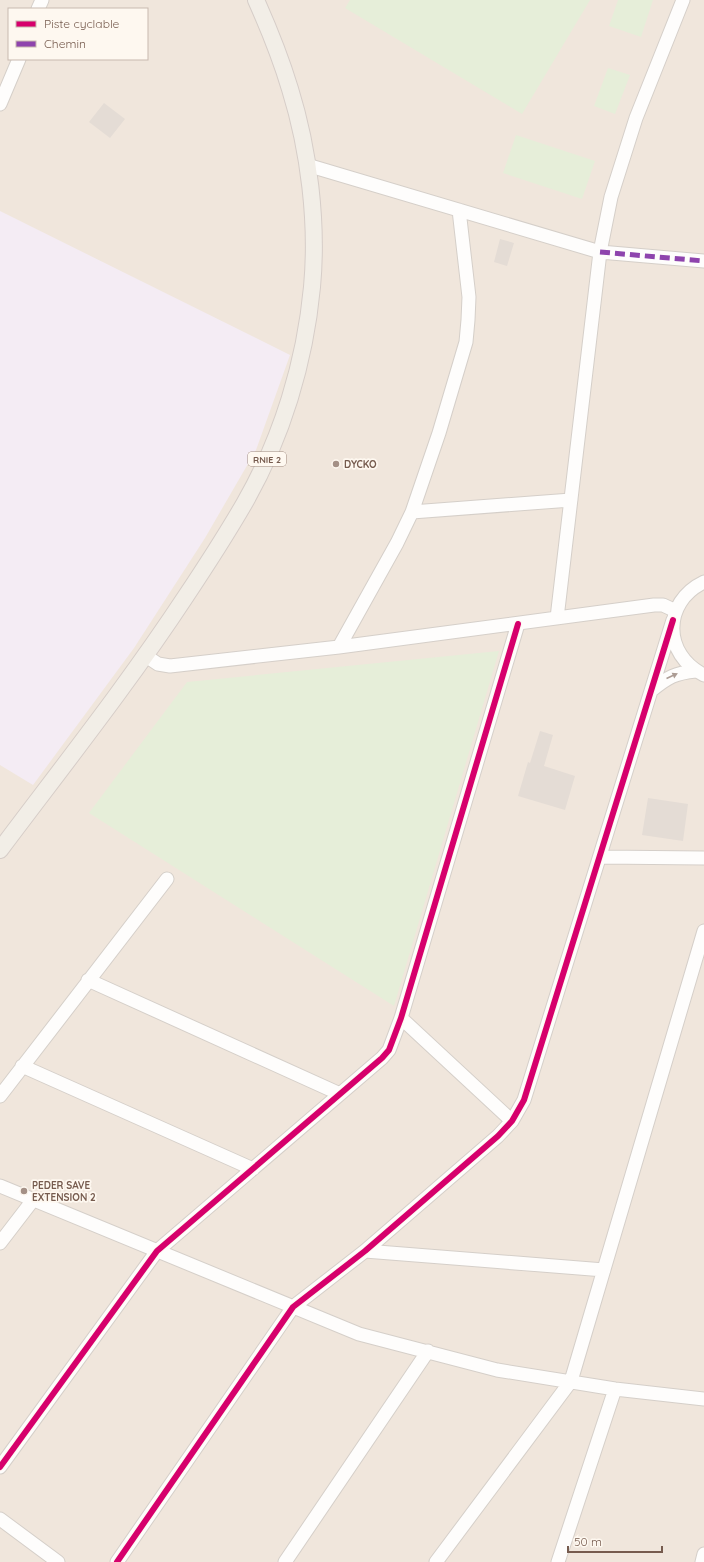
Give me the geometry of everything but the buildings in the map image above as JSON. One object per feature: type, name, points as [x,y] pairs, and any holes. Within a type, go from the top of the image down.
[{"type":"main road","name":"RNIE 2","points":[[0,850],[146,656],[219,546],[259,477],[282,421],[293,389],[302,351],[312,286],[314,243],[311,203],[307,165],[291,90],[256,0]]},
{"type":"street","points":[[557,618],[600,252],[611,197],[636,118],[683,0]]},
{"type":"street","points":[[0,104],[19,60]]},
{"type":"street","points":[[307,165],[600,252],[704,260]]},
{"type":"street","points":[[339,646],[396,544],[412,512],[439,433],[466,342],[469,297],[459,210]]},
{"type":"street","points":[[412,512],[571,500]]},
{"type":"street","points":[[117,1562],[292,1307],[365,1251],[498,1136],[512,1121],[524,1100],[675,615],[687,594],[694,587],[704,582]]},
{"type":"street","points":[[146,656],[158,664],[170,666],[518,624],[654,605],[663,605],[675,615]]},
{"type":"street","points":[[675,615],[673,630],[677,649],[685,662],[700,673]]},
{"type":"street","points":[[0,1467],[157,1251],[382,1058],[389,1050],[401,1018],[518,624]]},
{"type":"street","points":[[652,690],[675,674],[700,673]]},
{"type":"street","points":[[600,858],[704,858]]},
{"type":"street","points":[[0,1096],[167,879]]},
{"type":"street","points":[[436,1562],[571,1381],[704,931]]},
{"type":"street","points":[[88,980],[340,1094]]},
{"type":"street","points":[[401,1018],[512,1121]]},
{"type":"street","points":[[22,1066],[253,1169]]},
{"type":"street","points":[[0,1186],[359,1334],[497,1370],[615,1389],[704,1399]]},
{"type":"street","points":[[0,1243],[33,1200]]},
{"type":"street","points":[[365,1251],[604,1270]]},
{"type":"street","points":[[285,1562],[428,1351]]},
{"type":"street","points":[[558,1562],[615,1389]]},
{"type":"street","points":[[0,1519],[58,1562]]},
{"type":"street","points":[[702,1562],[704,1554]]},
{"type":"shaded area","points":[[0,0],[704,0],[704,1562],[0,1562]]},
{"type":"shaded area","points":[[0,211],[290,355],[256,450],[205,538],[134,648],[33,785],[0,765]]},
{"type":"green space","points":[[350,0],[590,0],[522,114],[345,8]]},
{"type":"green space","points":[[618,0],[653,0],[641,37],[609,26]]},
{"type":"green space","points":[[608,68],[630,75],[615,114],[594,106]]},
{"type":"green space","points":[[516,135],[595,161],[582,199],[503,173]]},
{"type":"green space","points":[[499,651],[394,1006],[89,813],[187,682]]},
{"type":"marked path","points":[[600,252],[704,261]]},
{"type":"cycle path","points":[[117,1562],[293,1307],[365,1251],[498,1136],[512,1121],[524,1100],[673,620]]},
{"type":"cycle path","points":[[0,1467],[157,1251],[382,1058],[389,1050],[401,1018],[518,624]]},
{"type":"place","name":"DYCKO","points":[[336,464]]},
{"type":"place","name":"PEDER SAVE EXTENSION 2","points":[[24,1191]]}]
